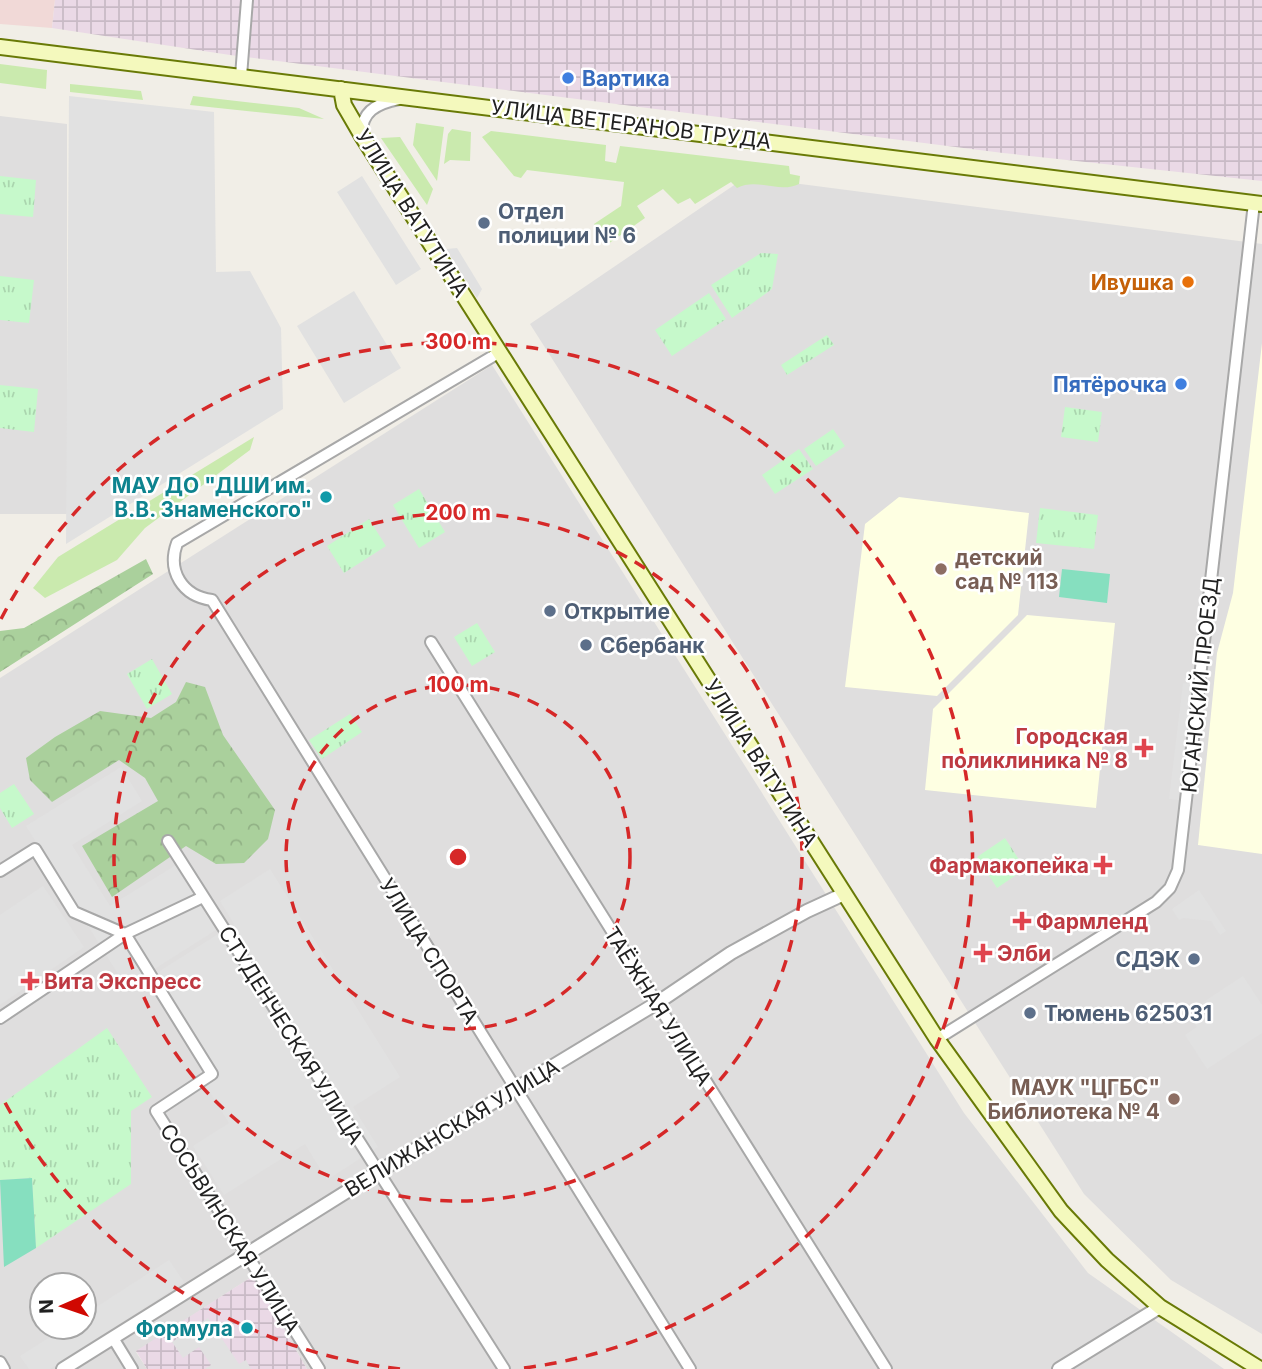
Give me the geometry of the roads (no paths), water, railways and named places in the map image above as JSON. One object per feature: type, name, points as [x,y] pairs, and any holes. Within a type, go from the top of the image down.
[{"type":"main road","name":"УЛИЦА ВЕТЕРАНОВ ТРУДА","points":[[0,47],[1258,204]]},
{"type":"main road","name":"УЛИЦА ВАТУТИНА","points":[[341,89],[344,105],[362,136],[937,1039],[1061,1211],[1107,1260],[1160,1307],[1260,1369]]},
{"type":"street","points":[[241,76],[247,0]]},
{"type":"street","points":[[362,136],[361,126],[366,114],[377,105],[412,97]]},
{"type":"street","name":"ЮГАНСКИЙ ПРОЕЗД","points":[[937,1039],[1156,902],[1170,888],[1178,870],[1258,204]]},
{"type":"street","name":"УЛИЦА СПОРТА","points":[[500,352],[177,543],[174,566],[179,581],[197,597],[212,600],[690,1369]]},
{"type":"street","name":"ТАЁЖНАЯ УЛИЦА","points":[[431,642],[886,1369]]},
{"type":"street","name":"СТУДЕНЧЕСКАЯ УЛИЦА","points":[[168,841],[504,1369]]},
{"type":"street","points":[[0,871],[35,849],[74,912],[125,934]]},
{"type":"street","name":"ВЕЛИЖАНСКАЯ УЛИЦА","points":[[63,1369],[246,1253],[657,1003],[731,953],[844,894]]},
{"type":"street","points":[[0,1018],[125,934],[203,897]]},
{"type":"street","name":"СОСЬВИНСКАЯ УЛИЦА","points":[[125,934],[212,1074],[156,1111],[318,1369]]},
{"type":"street","points":[[1059,1369],[1160,1307]]},
{"type":"street","points":[[113,1338],[132,1369]]},
{"type":"street","points":[[0,1362],[5,1369]]},
{"type":"place","name":"Вартика","points":[[568,78]]},
{"type":"place","name":"Отдел полиции № 6","points":[[484,223]]},
{"type":"place","name":"Ивушка","points":[[1188,282]]},
{"type":"place","name":"Пятёрочка","points":[[1181,384]]},
{"type":"place","name":"МАУ ДО \"ДШИ им. В.В. Знаменского\"","points":[[326,497]]},
{"type":"place","name":"детский сад № 113","points":[[941,569]]},
{"type":"place","name":"Открытие","points":[[550,611]]},
{"type":"place","name":"Сбербанк","points":[[586,645]]},
{"type":"place","name":"Городская поликлиника № 8","points":[[1144,748]]},
{"type":"place","name":"Фармакопейка","points":[[1103,865]]},
{"type":"place","name":"Фармленд","points":[[1022,921]]},
{"type":"place","name":"Элби","points":[[983,953]]},
{"type":"place","name":"СДЭК","points":[[1194,959]]},
{"type":"place","name":"Вита Экспресс","points":[[30,981]]},
{"type":"place","name":"Тюмень 625031","points":[[1030,1013]]},
{"type":"place","name":"МАУК \"ЦГБС\" Библиотека № 4","points":[[1174,1099]]},
{"type":"place","name":"Формула","points":[[247,1328]]}]
